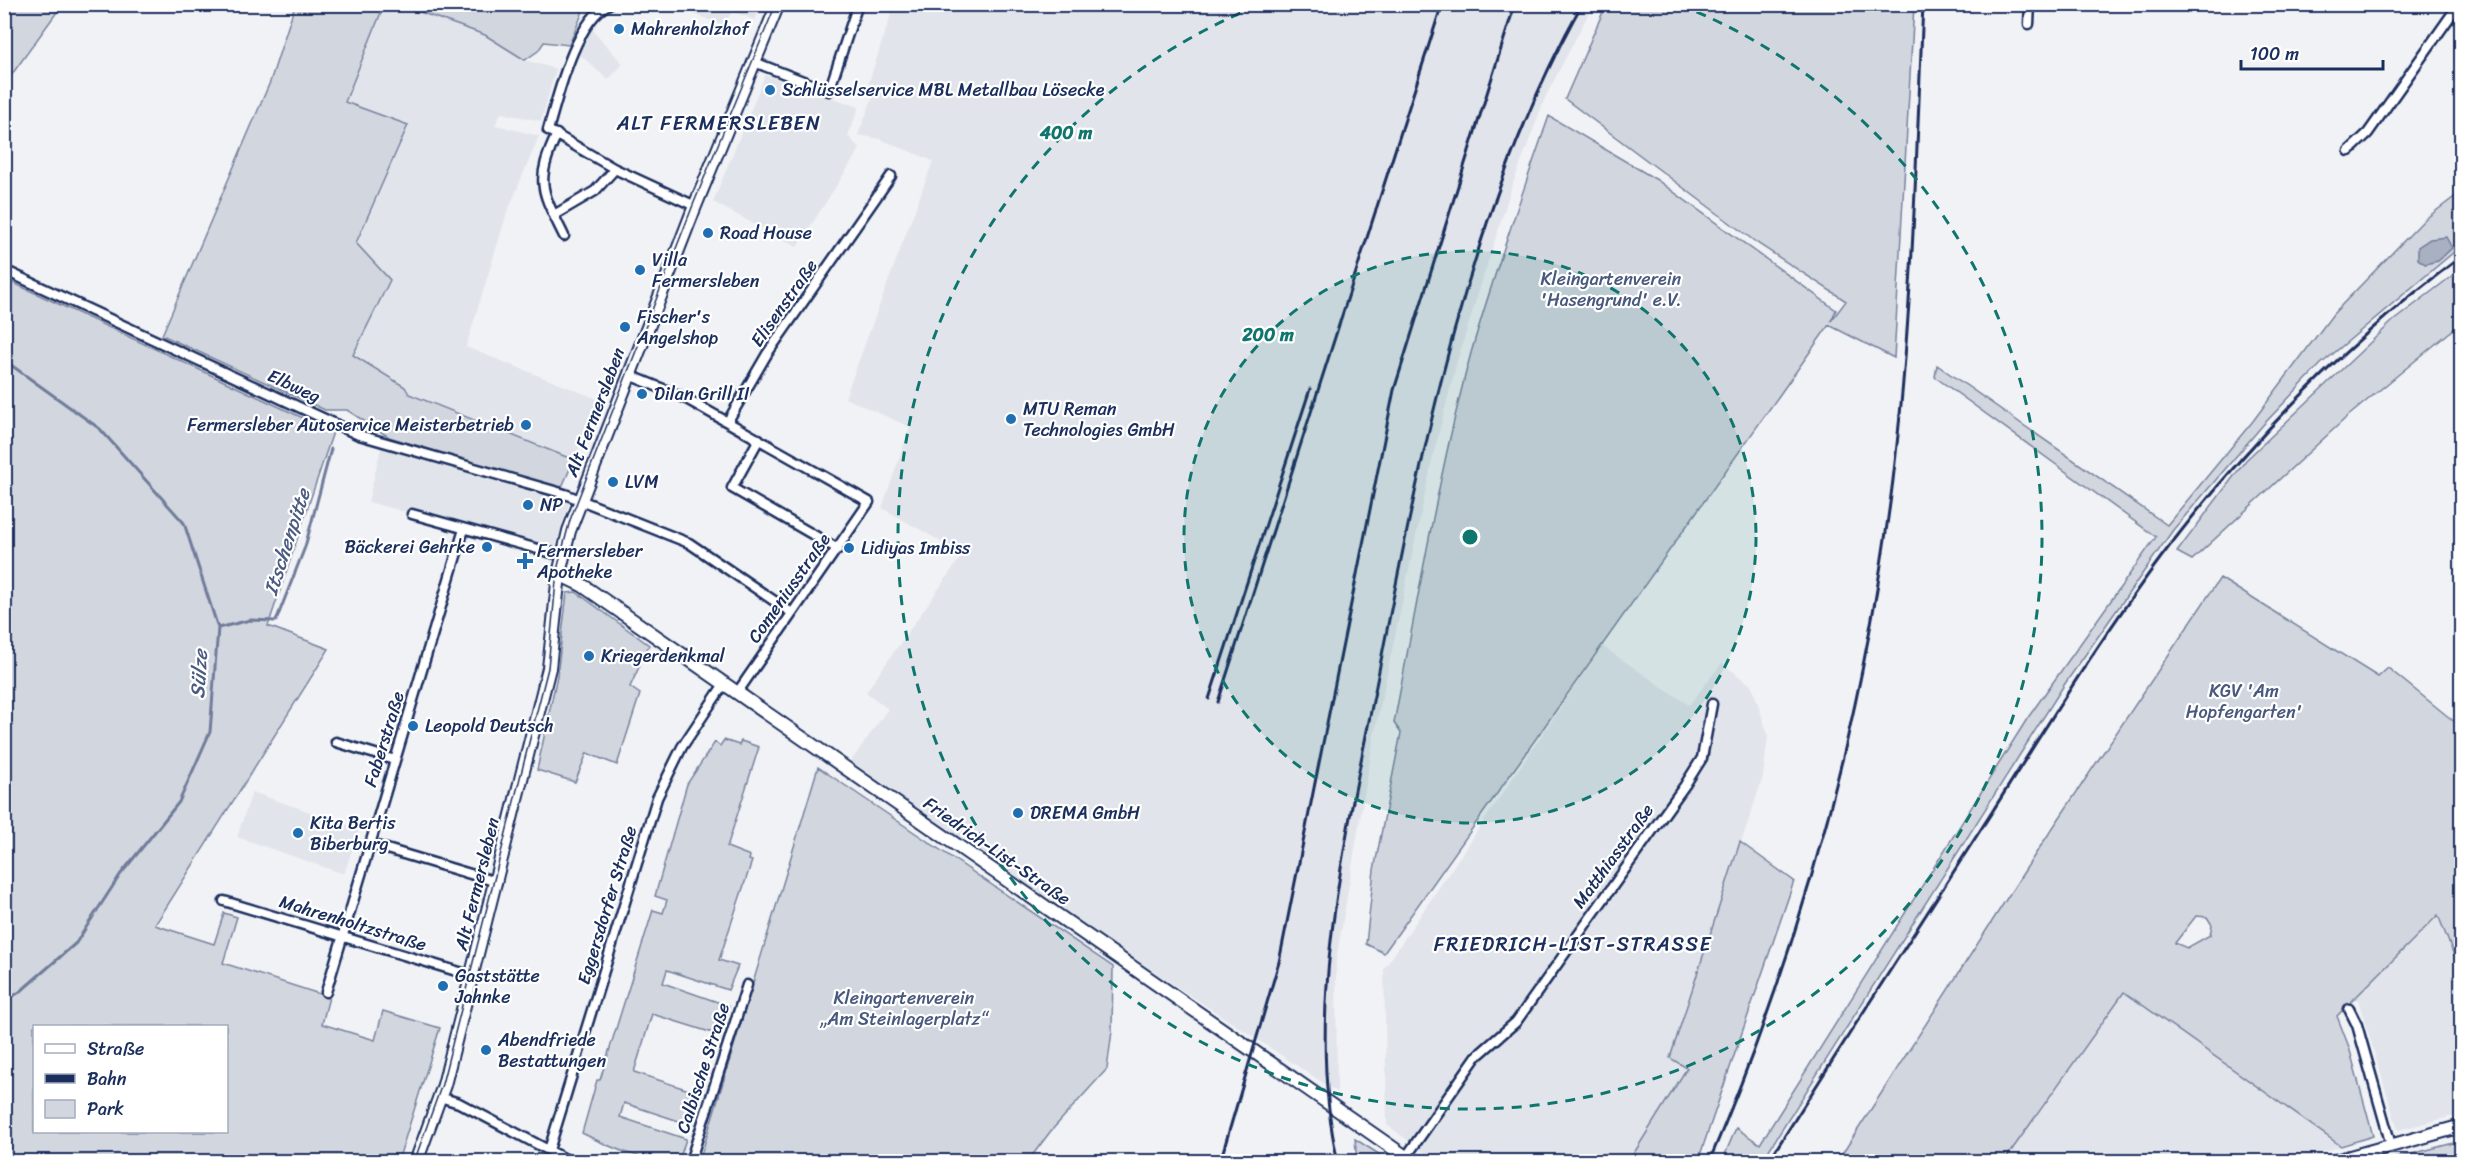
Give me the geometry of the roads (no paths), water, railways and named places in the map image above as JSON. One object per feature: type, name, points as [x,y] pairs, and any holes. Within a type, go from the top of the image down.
[{"type":"main road","name":"Alt Fermersleben","points":[[416,1161],[440,1096],[497,882],[549,668],[562,556],[580,500],[777,4]]},
{"type":"main road","name":"Friedrich-List-Straße","points":[[559,574],[582,585],[1409,1159]]},
{"type":"main road","points":[[2332,1161],[2462,1126]]},
{"type":"street","points":[[609,4],[592,18],[568,66],[548,130],[615,169],[695,206]]},
{"type":"street","points":[[754,62],[829,91],[858,4]]},
{"type":"street","points":[[2029,24],[2030,4]]},
{"type":"street","points":[[2349,151],[2368,133],[2459,4]]},
{"type":"street","points":[[557,134],[542,172],[542,183],[564,236]]},
{"type":"street","points":[[554,215],[595,191],[615,169]]},
{"type":"street","name":"Elisenstraße","points":[[728,421],[767,354],[891,177]]},
{"type":"street","name":"Elbweg","points":[[4,270],[359,435],[580,500],[689,543],[792,613]]},
{"type":"street","points":[[629,375],[683,397],[759,439],[732,488],[838,549]]},
{"type":"street","name":"Comeniusstraße","points":[[737,693],[869,502],[759,439]]},
{"type":"street","points":[[412,514],[562,556]]},
{"type":"street","name":"Faberstraße","points":[[326,992],[464,529]]},
{"type":"street","name":"Eggersdorfer Straße","points":[[549,1150],[657,798],[682,747],[724,684]]},
{"type":"street","name":"Matthiasstraße","points":[[1409,1159],[1476,1057],[1520,1016],[1685,785],[1702,758],[1712,704]]},
{"type":"street","points":[[336,742],[395,760]]},
{"type":"street","points":[[370,844],[497,882]]},
{"type":"street","name":"Mahrenholtzstraße","points":[[224,901],[472,976]]},
{"type":"street","name":"Calbische Straße","points":[[690,1161],[747,985]]},
{"type":"street","points":[[2349,1009],[2357,1025],[2391,1145]]},
{"type":"street","points":[[440,1096],[459,1103],[571,1161]]},
{"type":"water","points":[[2446,237],[2452,248],[2438,261],[2425,264],[2418,259],[2418,247],[2430,239]]},
{"type":"waterway","name":"Sülze","points":[[4,360],[100,429],[184,523],[218,628],[210,732],[179,802],[120,875],[76,943],[21,991],[4,1002]]},
{"type":"waterway","name":"Itschenpitte","points":[[218,628],[250,620],[276,621],[305,547],[331,449]]},
{"type":"tram line","points":[[414,1162],[442,1084],[548,668],[557,570],[570,520],[693,205],[776,4]]},
{"type":"railway","points":[[1218,702],[1442,4]]},
{"type":"railway","points":[[1220,1162],[1279,962],[1394,390],[1515,4]]},
{"type":"railway","points":[[1338,1162],[1328,1105],[1325,1045],[1327,985],[1333,923],[1353,801],[1411,513],[1430,424],[1478,249],[1508,164],[1542,82],[1582,4]]},
{"type":"railway","points":[[1709,1162],[1773,997],[1800,912],[1847,741],[1865,654],[1881,567],[1893,480],[1905,361],[1923,4]]},
{"type":"railway","points":[[1768,1162],[2084,668],[2131,598],[2182,530],[2245,455],[2313,384],[2385,317],[2462,256]]},
{"type":"railway","points":[[1209,699],[1310,389]]},
{"type":"place","name":"Mahrenholzhof","points":[[619,29]]},
{"type":"place","name":"Schlüsselservice MBL Metallbau Lösecke","points":[[770,90]]},
{"type":"place","name":"Road House","points":[[708,233]]},
{"type":"place","name":"Villa Fermersleben","points":[[640,270]]},
{"type":"place","name":"Fischer's Angelshop","points":[[625,327]]},
{"type":"place","name":"Dilan Grill II","points":[[642,394]]},
{"type":"place","name":"MTU Reman Technologies GmbH","points":[[1011,419]]},
{"type":"place","name":"Fermersleber Autoservice Meisterbetrieb","points":[[526,425]]},
{"type":"place","name":"LVM","points":[[613,482]]},
{"type":"place","name":"NP","points":[[528,505]]},
{"type":"place","name":"Bäckerei Gehrke","points":[[487,547]]},
{"type":"place","name":"Lidiyas Imbiss","points":[[849,548]]},
{"type":"place","name":"Fermersleber Apotheke","points":[[525,561]]},
{"type":"place","name":"Kriegerdenkmal","points":[[589,656]]},
{"type":"place","name":"Leopold Deutsch","points":[[413,726]]},
{"type":"place","name":"DREMA GmbH","points":[[1018,813]]},
{"type":"place","name":"Kita Bertis Biberburg","points":[[298,833]]},
{"type":"place","name":"Gaststätte Jahnke","points":[[443,986]]},
{"type":"place","name":"Abendfriede Bestattungen","points":[[486,1050]]},
{"type":"district","name":"ALT FERMERSLEBEN","points":[[719,123]]},
{"type":"district","name":"FRIEDRICH-LIST-STRASSE","points":[[1573,944]]},
{"type":"park label","name":"Kleingartenverein 'Hasengrund' e.V.","points":[[1611,289]]},
{"type":"park label","name":"KGV 'Am Hopfengarten'","points":[[2244,701]]},
{"type":"park label","name":"Kleingartenverein „Am Steinlagerplatz“","points":[[904,1008]]}]
